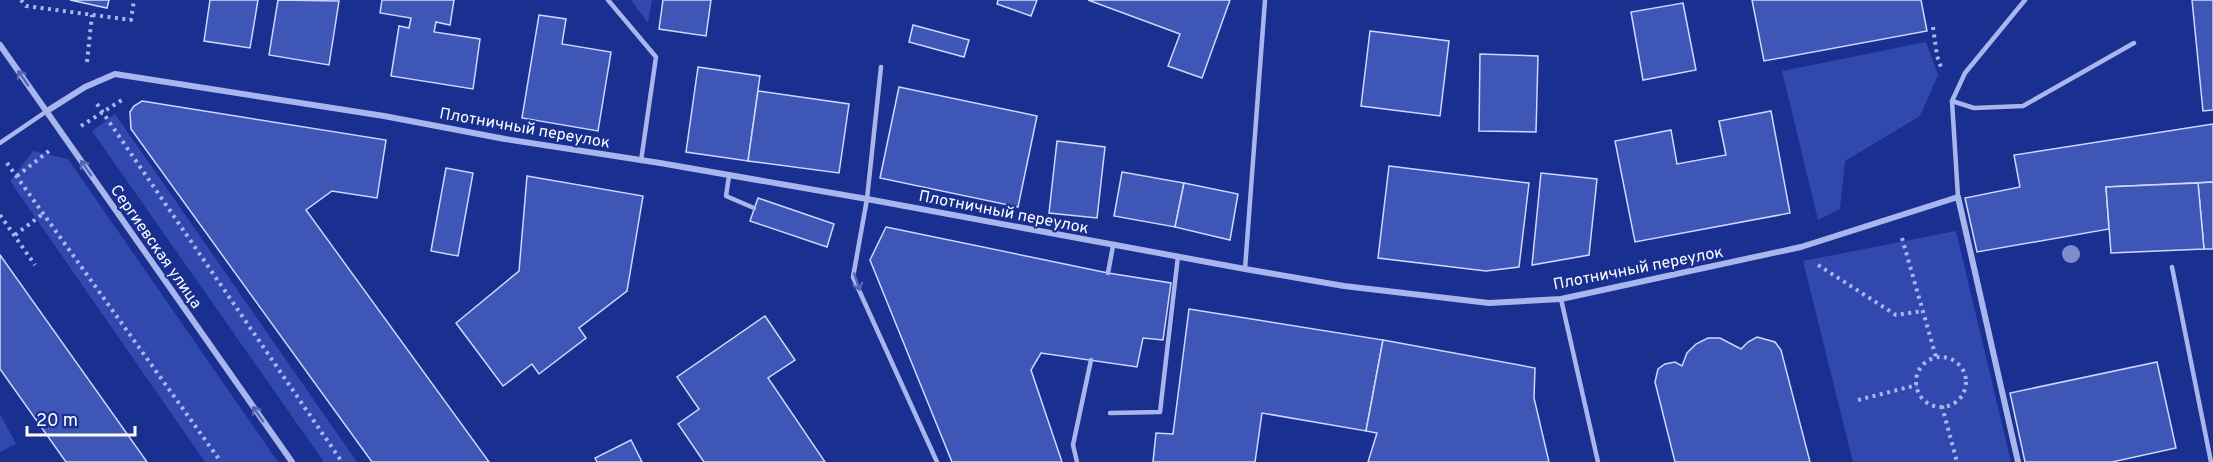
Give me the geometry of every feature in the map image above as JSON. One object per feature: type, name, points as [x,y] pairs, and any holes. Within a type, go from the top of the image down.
[{"type":"street","name":"Сергиевская улица","points":[[0,45],[292,462]]},
{"type":"street","name":"Плотничный переулок","points":[[47,111],[85,87],[115,75],[384,116],[504,139],[867,199],[1113,246],[1344,286],[1489,303],[1561,299],[1801,247],[1958,197]]},
{"type":"street","points":[[1958,197],[2018,462]]},
{"type":"lane","points":[[609,0],[656,57],[641,161]]},
{"type":"lane","points":[[1245,269],[1265,0]]},
{"type":"lane","points":[[1958,197],[1952,101],[1965,72],[2025,0]]},
{"type":"lane","points":[[1952,101],[1974,108],[2023,106],[2134,43]]},
{"type":"lane","points":[[881,67],[867,199],[853,277],[937,462]]},
{"type":"lane","points":[[0,143],[47,111]]},
{"type":"lane","points":[[729,176],[726,196],[754,208]]},
{"type":"lane","points":[[1108,273],[1113,246]]},
{"type":"lane","points":[[1110,412],[1160,412],[1178,256]]},
{"type":"lane","points":[[2172,267],[2211,462]]},
{"type":"lane","points":[[1561,299],[1598,462]]},
{"type":"lane","points":[[1077,462],[1073,445],[1091,360]]},
{"type":"path","points":[[21,0],[26,6],[130,20],[134,0]]},
{"type":"path","points":[[92,15],[85,87],[342,462]]},
{"type":"path","points":[[1933,27],[1937,56]]},
{"type":"path","points":[[6,161],[222,462]]},
{"type":"path","points":[[15,236],[44,213]]},
{"type":"path","points":[[0,215],[35,265]]},
{"type":"path","points":[[1903,238],[1936,357]]},
{"type":"path","points":[[1814,262],[1896,315],[1923,311]]},
{"type":"path","points":[[1936,357],[1944,357],[1958,364],[1964,371],[1966,379],[1962,395],[1950,405],[1942,406],[1928,403],[1922,398],[1917,385],[1917,377],[1923,364],[1936,357]]},
{"type":"path","points":[[1858,400],[1917,385]]},
{"type":"path","points":[[1942,406],[1957,462]]},
{"type":"shaded area","points":[[631,0],[652,0],[648,23]]},
{"type":"shaded area","points":[[1926,42],[1938,75],[1920,116],[1845,161],[1840,209],[1818,220],[1782,71]]},
{"type":"shaded area","points":[[115,114],[357,462],[324,462],[92,131]]},
{"type":"shaded area","points":[[33,151],[68,159],[278,462],[205,462],[10,181]]},
{"type":"shaded area","points":[[1956,231],[2011,462],[1853,462],[1803,261]]},
{"type":"shaded area","points":[[0,414],[16,444],[0,452]]},
{"type":"building","points":[[70,0],[109,0],[107,8]]},
{"type":"building","points":[[210,0],[258,0],[250,48],[204,41]]},
{"type":"building","points":[[278,0],[339,1],[329,65],[269,55]]},
{"type":"building","points":[[382,0],[454,0],[450,25],[436,22],[434,32],[480,39],[473,89],[391,76],[399,26],[409,28],[411,18],[380,13]]},
{"type":"building","points":[[663,0],[711,0],[706,36],[659,29]]},
{"type":"building","points":[[998,0],[1037,0],[1031,16],[997,4]]},
{"type":"building","points":[[1088,0],[1230,0],[1202,78],[1168,66],[1180,34]]},
{"type":"building","points":[[1752,0],[1921,0],[1927,31],[1764,61]]},
{"type":"building","points":[[2192,0],[2213,0],[2213,110],[2203,111]]},
{"type":"building","points":[[1683,3],[1696,70],[1643,80],[1631,12]]},
{"type":"building","points":[[539,15],[566,19],[562,44],[611,52],[598,131],[522,118]]},
{"type":"building","points":[[913,25],[969,40],[964,57],[909,42]]},
{"type":"building","points":[[1370,31],[1449,41],[1440,116],[1361,106]]},
{"type":"building","points":[[1480,54],[1538,56],[1536,132],[1479,131]]},
{"type":"building","points":[[698,67],[760,76],[748,161],[686,152]]},
{"type":"building","points":[[899,87],[1037,116],[1018,207],[880,178]]},
{"type":"building","points":[[758,91],[849,104],[839,173],[748,161]]},
{"type":"building","points":[[142,101],[386,140],[377,198],[332,191],[306,210],[489,462],[372,462],[131,129],[130,112]]},
{"type":"building","points":[[1771,111],[1790,213],[1635,242],[1615,141],[1671,130],[1677,164],[1726,155],[1719,121]]},
{"type":"building","points":[[2213,124],[2213,182],[2106,187],[2109,229],[1977,252],[1965,198],[2020,187],[2014,155]]},
{"type":"building","points":[[1057,141],[1105,147],[1097,218],[1049,213]]},
{"type":"building","points":[[1389,166],[1529,183],[1519,267],[1486,271],[1378,258]]},
{"type":"building","points":[[446,168],[473,173],[458,256],[431,251]]},
{"type":"building","points":[[1122,172],[1184,183],[1175,227],[1114,216]]},
{"type":"building","points":[[1541,173],[1597,179],[1589,255],[1532,265]]},
{"type":"building","points":[[527,176],[643,196],[627,291],[579,328],[586,338],[539,374],[532,364],[503,386],[456,323],[519,271]]},
{"type":"building","points":[[2213,182],[2213,249],[2204,249],[2198,183]]},
{"type":"building","points":[[1184,183],[1238,194],[1230,240],[1175,227]]},
{"type":"building","points":[[2198,183],[2204,249],[2111,253],[2106,187]]},
{"type":"building","points":[[758,198],[834,224],[827,247],[750,221]]},
{"type":"building","points":[[886,227],[1108,273],[1171,283],[1163,340],[1143,338],[1137,367],[1041,353],[1031,370],[1062,462],[952,462],[870,260]]},
{"type":"building","points":[[0,255],[147,462],[66,462],[0,369]]},
{"type":"building","points":[[1189,309],[1383,340],[1366,431],[1262,413],[1255,462],[1153,462],[1156,433],[1173,434]]},
{"type":"building","points":[[765,316],[795,360],[768,378],[825,462],[704,462],[678,424],[699,409],[677,377]]},
{"type":"building","points":[[1757,337],[1775,342],[1781,350],[1810,462],[1675,462],[1655,382],[1658,369],[1665,364],[1675,362],[1682,366],[1687,353],[1696,344],[1708,338],[1720,338],[1741,349]]},
{"type":"building","points":[[1383,340],[1535,368],[1534,398],[1549,462],[1368,462],[1377,433],[1366,431]]},
{"type":"building","points":[[2157,362],[2176,448],[2112,462],[2025,462],[2010,393]]},
{"type":"building","points":[[631,440],[642,462],[597,462],[595,458]]}]
